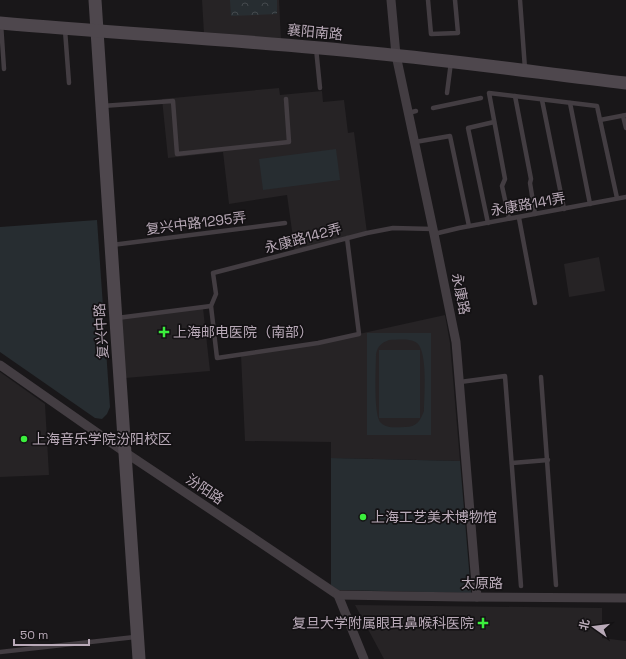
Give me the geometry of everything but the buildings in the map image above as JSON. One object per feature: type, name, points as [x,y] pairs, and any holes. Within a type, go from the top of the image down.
[{"type":"main road","name":"复兴中路","points":[[96,0],[110,245],[126,453],[139,659]]},
{"type":"main road","name":"襄阳南路","points":[[1,23],[97,32],[187,37],[396,55],[626,83]]},
{"type":"street","name":"永康路","points":[[391,0],[396,55],[412,112],[414,142],[434,231],[456,342],[477,597]]},
{"type":"street","name":"汾阳路","points":[[0,365],[126,453],[338,596]]},
{"type":"street","name":"太原路","points":[[338,596],[626,598]]},
{"type":"street","points":[[338,596],[364,659]]},
{"type":"lane","points":[[428,0],[431,34],[440,35],[458,33],[455,0]]},
{"type":"lane","points":[[520,0],[526,71]]},
{"type":"lane","points":[[1,23],[4,69]]},
{"type":"lane","points":[[64,29],[69,83]]},
{"type":"lane","points":[[316,48],[320,88]]},
{"type":"lane","points":[[446,93],[451,62]]},
{"type":"lane","points":[[509,218],[502,186],[505,179],[489,93],[597,106],[617,198]]},
{"type":"lane","points":[[514,96],[531,179],[530,183],[536,214]]},
{"type":"lane","points":[[102,106],[173,101],[177,154],[289,142],[286,98]]},
{"type":"lane","points":[[433,108],[481,98]]},
{"type":"lane","points":[[542,100],[564,209]]},
{"type":"lane","points":[[570,103],[590,204]]},
{"type":"lane","points":[[600,120],[625,115],[626,128]]},
{"type":"lane","points":[[488,222],[468,128],[494,122]]},
{"type":"lane","points":[[414,142],[450,136],[469,226]]},
{"type":"lane","name":"永康路141弄","points":[[434,231],[509,218],[519,218],[626,197]]},
{"type":"lane","points":[[519,218],[535,304]]},
{"type":"lane","name":"复兴中路1295弄","points":[[110,245],[285,222]]},
{"type":"lane","name":"永康路142弄","points":[[211,306],[216,294],[214,273],[367,233],[393,228],[434,231]]},
{"type":"lane","points":[[116,318],[211,306],[217,358],[318,343],[358,334],[348,238]]},
{"type":"lane","points":[[460,382],[505,376],[521,586]]},
{"type":"lane","points":[[541,377],[556,585]]},
{"type":"lane","points":[[512,463],[548,460]]},
{"type":"lane","points":[[0,652],[138,637]]},
{"type":"shaded area","points":[[202,0],[279,0],[281,40],[204,34]]},
{"type":"shaded area","points":[[279,88],[280,95],[322,91],[323,102],[344,100],[348,133],[354,132],[367,233],[295,252],[287,195],[229,204],[223,152],[168,158],[162,99]]},
{"type":"shaded area","points":[[599,257],[605,291],[569,297],[564,264]]},
{"type":"shaded area","name":"上海邮电医院（南部）","points":[[203,308],[210,371],[125,378],[120,318]]},
{"type":"shaded area","points":[[445,315],[450,343],[460,461],[331,458],[331,442],[245,441],[241,355],[318,343]]},
{"type":"shaded area","name":"上海音乐学院汾阳校区","points":[[0,372],[45,404],[49,475],[0,477]]},
{"type":"shaded area","name":"复旦大学附属眼耳鼻喉科医院","points":[[355,605],[602,608],[602,638],[626,641],[626,659],[384,659]]},
{"type":"green space","points":[[230,0],[277,0],[277,14],[231,16]]},
{"type":"green space","points":[[336,149],[340,180],[263,190],[259,159]]},
{"type":"green space","points":[[97,220],[110,407],[107,414],[102,419],[95,418],[0,352],[0,227]]},
{"type":"green space","points":[[367,333],[431,333],[431,435],[367,435]],"holes":[[[389,340],[414,341],[417,343],[423,355],[425,375],[424,411],[418,423],[409,427],[387,426],[381,423],[378,419],[376,402],[376,354],[379,347]]]},
{"type":"green space","points":[[379,350],[420,350],[420,418],[379,418]]},
{"type":"green space","points":[[331,458],[460,461],[471,593],[338,590],[331,585]]},
{"type":"place","name":"上海邮电医院（南部）","points":[[164,332]]},
{"type":"place","name":"上海音乐学院汾阳校区","points":[[24,439]]},
{"type":"place","name":"上海工艺美术博物馆","points":[[363,517]]},
{"type":"place","name":"复旦大学附属眼耳鼻喉科医院","points":[[483,623]]}]
